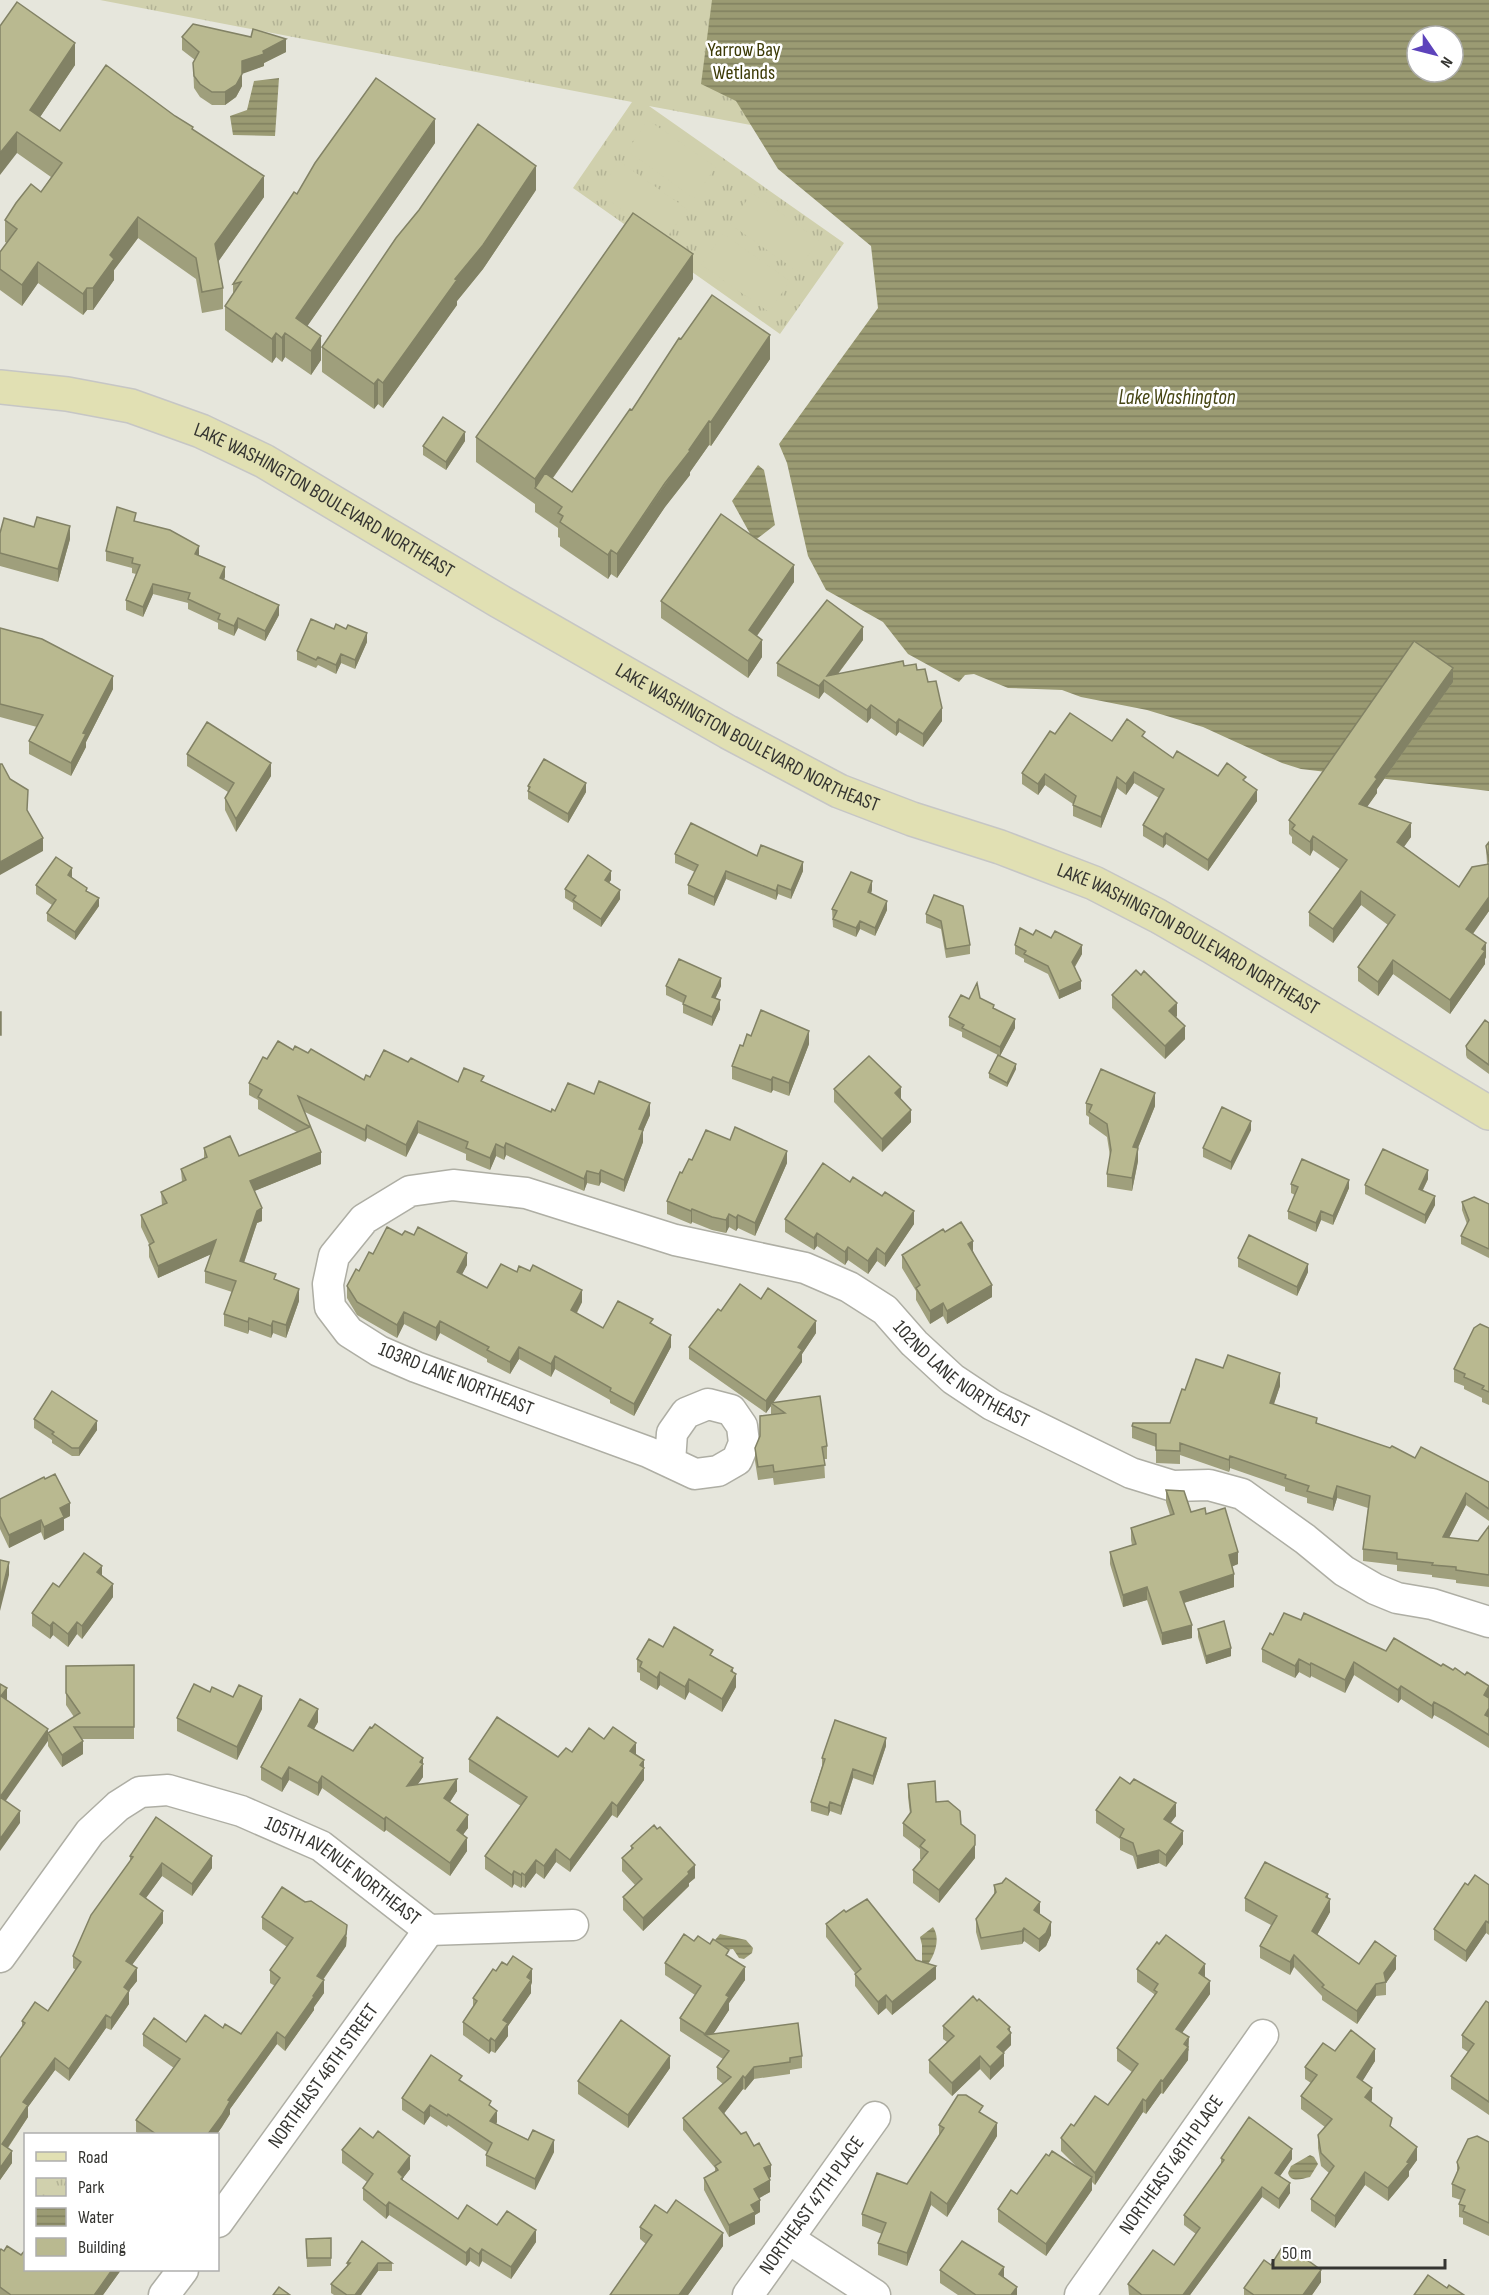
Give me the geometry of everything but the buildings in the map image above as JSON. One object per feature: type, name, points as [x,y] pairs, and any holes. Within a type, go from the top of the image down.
[{"type":"main road","name":"LAKE WASHINGTON BOULEVARD NORTHEAST","points":[[0,387],[68,394],[131,406],[201,431],[264,461],[499,601],[728,732],[839,791],[912,819],[1000,847],[1094,883],[1212,947],[1489,1113]]},
{"type":"street","name":"102ND LANE NORTHEAST","points":[[410,1191],[453,1185],[526,1193],[675,1240],[805,1268],[849,1287],[885,1310],[914,1343],[953,1380],[992,1405],[1131,1473],[1173,1486],[1209,1485],[1242,1494],[1305,1539],[1344,1571],[1375,1589],[1397,1598],[1432,1604],[1489,1622]]},
{"type":"street","name":"103RD LANE NORTHEAST","points":[[410,1191],[364,1219],[334,1257],[328,1284],[330,1307],[349,1332],[379,1351],[416,1367],[670,1462]]},
{"type":"street","name":"105TH AVENUE NORTHEAST","points":[[0,1958],[90,1833],[118,1806],[140,1792],[168,1790],[241,1811],[321,1846],[429,1930],[573,1925]]},
{"type":"street","name":"NORTHEAST 46TH STREET","points":[[219,2221],[429,1930]]},
{"type":"street","name":"NORTHEAST 48TH PLACE","points":[[1080,2295],[1263,2035]]},
{"type":"street","name":"NORTHEAST 47TH PLACE","points":[[748,2295],[875,2117]]},
{"type":"street","points":[[789,2239],[875,2295]]},
{"type":"street","points":[[164,2295],[182,2271]]},
{"type":"green space","name":"Yarrow Bay Wetlands","points":[[100,0],[888,0],[767,128],[649,106],[844,243],[780,334],[573,188],[632,102]]},
{"type":"green space","points":[[648,120],[716,167],[694,198],[627,151]]},
{"type":"green space","points":[[619,161],[687,209],[665,240],[598,193]]},
{"type":"green space","points":[[752,193],[819,240],[797,271],[730,224]]},
{"type":"green space","points":[[723,234],[790,281],[769,312],[701,265]]},
{"type":"water","name":"Lake Washington","points":[[712,0],[1489,0],[1489,791],[1301,769],[1282,763],[1203,727],[1147,710],[1081,697],[1062,690],[1008,688],[974,674],[965,675],[959,682],[908,654],[883,622],[826,590],[808,556],[787,463],[779,444],[878,308],[871,246],[778,169],[736,101],[701,84]]},
{"type":"water","points":[[279,78],[275,136],[233,135],[230,116],[247,110],[254,81]]},
{"type":"water","points":[[758,465],[764,470],[775,525],[754,541],[732,501]]},
{"type":"water","points":[[933,1927],[937,1938],[935,1950],[930,1962],[922,1971],[920,1937]]},
{"type":"water","points":[[720,1934],[746,1940],[753,1948],[752,1953],[744,1959],[739,1958],[733,1949],[724,1950],[716,1945],[715,1940]]},
{"type":"water","points":[[1310,2155],[1318,2164],[1310,2177],[1291,2178],[1288,2173],[1291,2166]]}]
